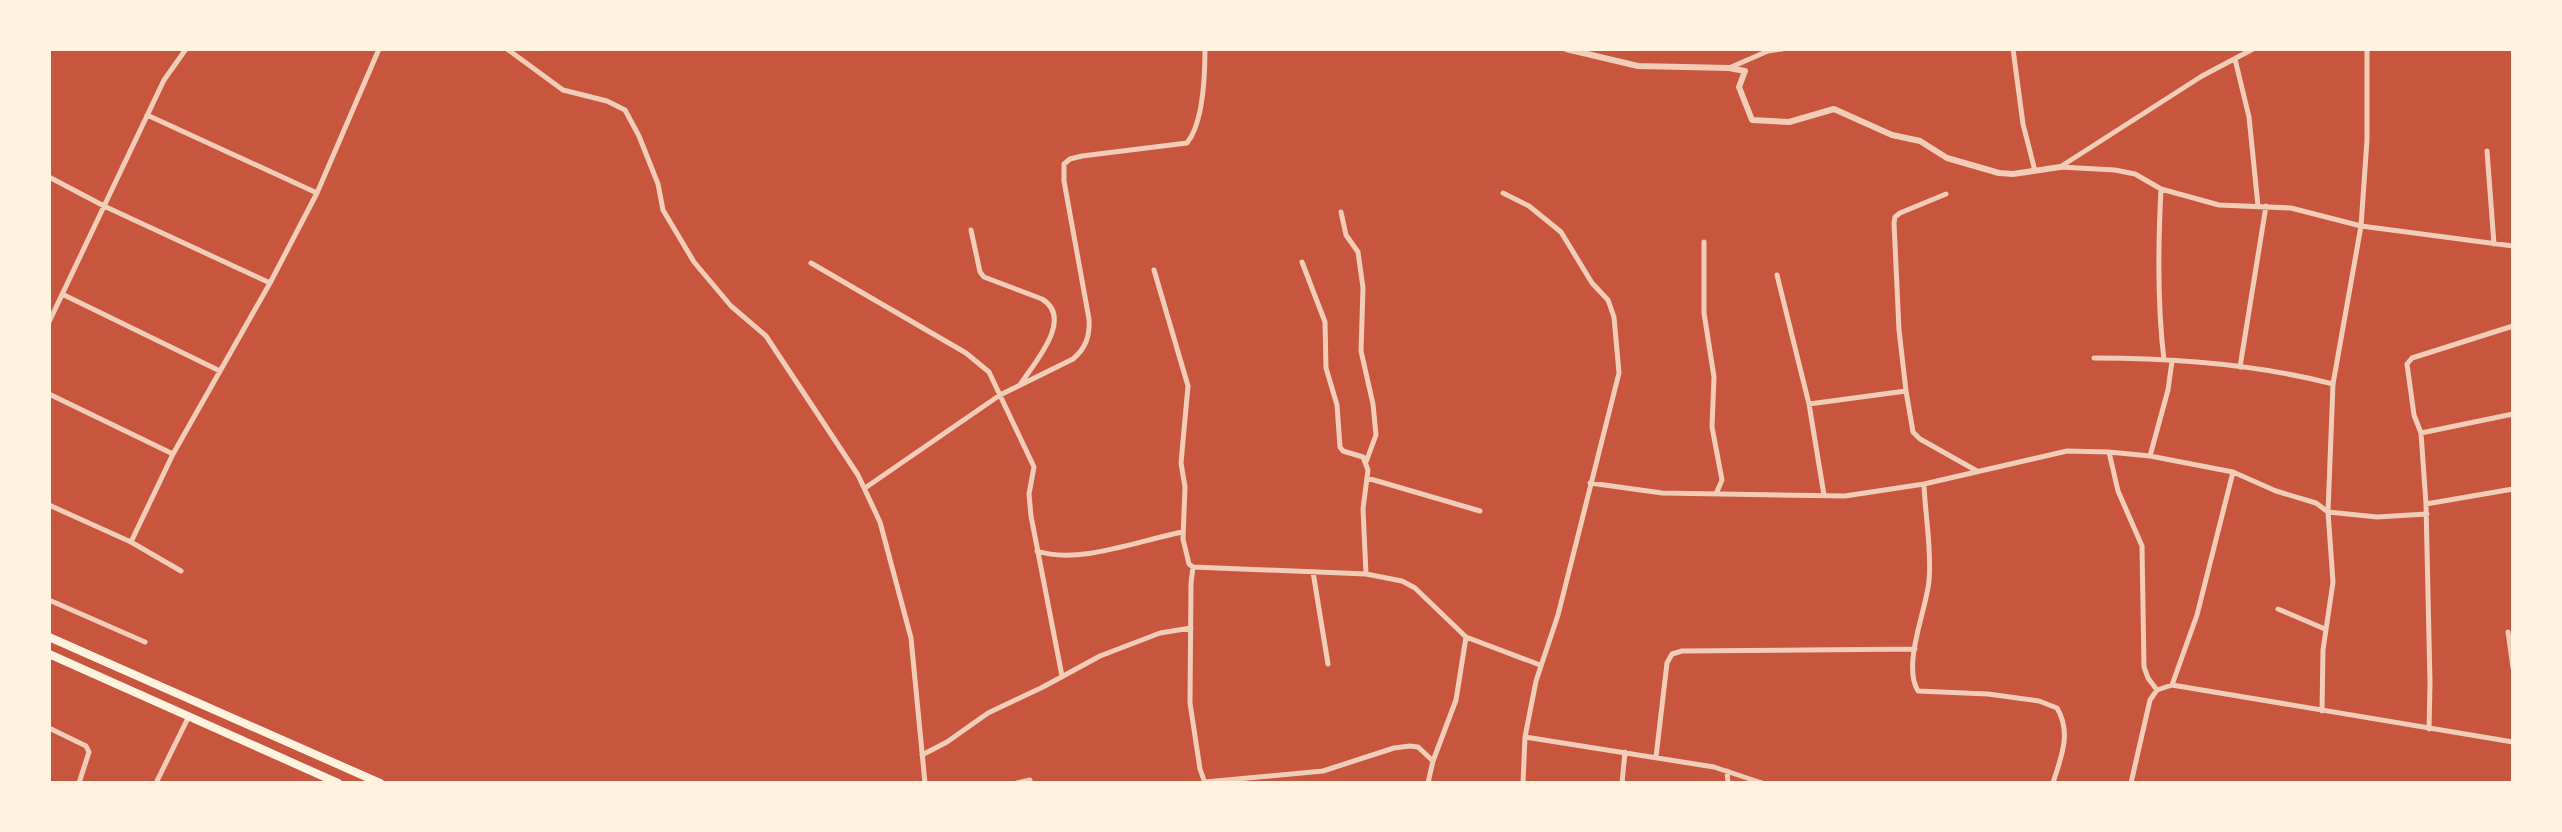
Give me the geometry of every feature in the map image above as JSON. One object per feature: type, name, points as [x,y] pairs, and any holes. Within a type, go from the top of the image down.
[{"type":"main road","points":[[49,637],[380,783]]},
{"type":"main road","points":[[51,658],[338,783]]},
{"type":"street","points":[[49,322],[164,80],[186,49]]},
{"type":"street","points":[[131,542],[173,454],[270,283],[317,193],[379,49]]},
{"type":"street","points":[[507,49],[563,90],[607,101],[625,110],[644,148],[663,210],[694,262],[731,306],[766,336],[814,405],[865,488],[880,522],[911,638],[925,783]]},
{"type":"street","points":[[865,488],[1000,396],[1082,352],[1089,330],[1064,181],[1064,164],[1070,159],[1082,156],[1187,143],[1192,137],[1199,109],[1205,76],[1205,49]]},
{"type":"street","points":[[1566,49],[1638,66],[1729,68],[1745,71],[1739,87],[1752,120],[1789,122],[1835,109],[1892,135],[1920,142],[1947,158],[1999,173],[2060,167],[2115,170],[2135,174],[2161,189],[2218,205],[2291,208],[2361,226],[2513,246]]},
{"type":"street","points":[[1729,68],[1768,51],[1782,49]]},
{"type":"street","points":[[2013,49],[2023,124],[2035,171]]},
{"type":"street","points":[[2060,167],[2202,76],[2253,49]]},
{"type":"street","points":[[2322,711],[2325,629],[2333,582],[2328,512],[2333,384],[2361,226],[2367,141],[2367,49]]},
{"type":"street","points":[[2235,59],[2249,117],[2258,206]]},
{"type":"street","points":[[147,115],[317,193]]},
{"type":"street","points":[[2487,151],[2494,244]]},
{"type":"street","points":[[49,177],[104,206],[270,283]]},
{"type":"street","points":[[2161,189],[2158,246],[2159,324],[2164,360]]},
{"type":"street","points":[[1503,193],[1529,206],[1561,233],[1592,283],[1611,307],[1618,359],[1618,382],[1558,615],[1540,665],[1525,737],[1524,783]]},
{"type":"street","points":[[1946,194],[1895,217],[1899,330],[1913,432],[1920,439],[1976,471]]},
{"type":"street","points":[[2240,367],[2266,206]]},
{"type":"street","points":[[1341,212],[1346,235],[1358,252],[1363,288],[1361,351],[1373,404],[1376,435],[1366,462],[1363,509],[1366,574]]},
{"type":"street","points":[[971,230],[980,272],[985,277],[1041,299],[1054,310],[1053,325],[1043,354],[1018,387]]},
{"type":"street","points":[[1704,242],[1704,313],[1714,377],[1712,427],[1722,480],[1716,494]]},
{"type":"street","points":[[811,262],[972,357],[989,372],[1034,467],[1029,500],[1062,676]]},
{"type":"street","points":[[1302,262],[1325,322],[1326,368],[1337,405],[1340,447],[1343,451],[1363,457],[1366,462]]},
{"type":"street","points":[[1154,270],[1189,393],[1181,463],[1185,486],[1183,532],[1187,557],[1193,567],[1190,703],[1200,769],[1205,783],[1324,771],[1383,751],[1410,746],[1418,747],[1433,761]]},
{"type":"street","points":[[1777,275],[1809,404],[1824,495]]},
{"type":"street","points":[[62,294],[220,371]]},
{"type":"street","points":[[2429,729],[2427,514],[2421,433],[2414,415],[2407,364],[2412,358],[2513,326]]},
{"type":"street","points":[[2094,358],[2164,360],[2240,367],[2333,384]]},
{"type":"street","points":[[2150,456],[2168,390],[2172,361]]},
{"type":"street","points":[[1809,404],[1906,391]]},
{"type":"street","points":[[49,394],[173,454]]},
{"type":"street","points":[[2421,433],[2513,414]]},
{"type":"street","points":[[1590,483],[1662,493],[1844,496],[1924,484],[2067,451],[2109,452],[2150,456],[2233,472],[2276,491],[2316,503],[2328,512],[2377,517],[2427,514]]},
{"type":"street","points":[[2109,452],[2118,491],[2142,546],[2144,667],[2157,690]]},
{"type":"street","points":[[2172,685],[2197,615],[2233,472]]},
{"type":"street","points":[[1367,478],[1480,511]]},
{"type":"street","points":[[1924,484],[1929,579],[1914,649],[1913,683],[1918,691],[1988,694],[2039,701],[2057,708],[2063,717],[2066,730],[2064,747],[2053,783]]},
{"type":"street","points":[[2426,504],[2513,489]]},
{"type":"street","points":[[49,505],[131,542],[181,570]]},
{"type":"street","points":[[1037,551],[1049,555],[1105,551],[1183,532]]},
{"type":"street","points":[[1193,567],[1366,574],[1402,581],[1415,589],[1466,637],[1540,665]]},
{"type":"street","points":[[1313,572],[1328,664]]},
{"type":"street","points":[[49,600],[145,642]]},
{"type":"street","points":[[2278,609],[2325,629]]},
{"type":"street","points":[[922,755],[947,742],[988,713],[1134,642],[1160,633],[1191,628]]},
{"type":"street","points":[[2508,632],[2513,668]]},
{"type":"street","points":[[1428,783],[1433,761],[1456,700],[1466,637]]},
{"type":"street","points":[[1657,757],[1667,663],[1672,654],[1682,651],[1914,649]]},
{"type":"street","points":[[2131,783],[2150,700],[2157,690],[2172,685],[2513,742]]},
{"type":"street","points":[[156,783],[189,716]]},
{"type":"street","points":[[49,728],[86,746],[89,752],[79,783]]},
{"type":"street","points":[[1525,737],[1657,757],[1727,771],[1762,783]]},
{"type":"street","points":[[1622,783],[1625,752]]},
{"type":"street","points":[[1727,771],[1728,783]]},
{"type":"street","points":[[1017,783],[1030,780]]}]
